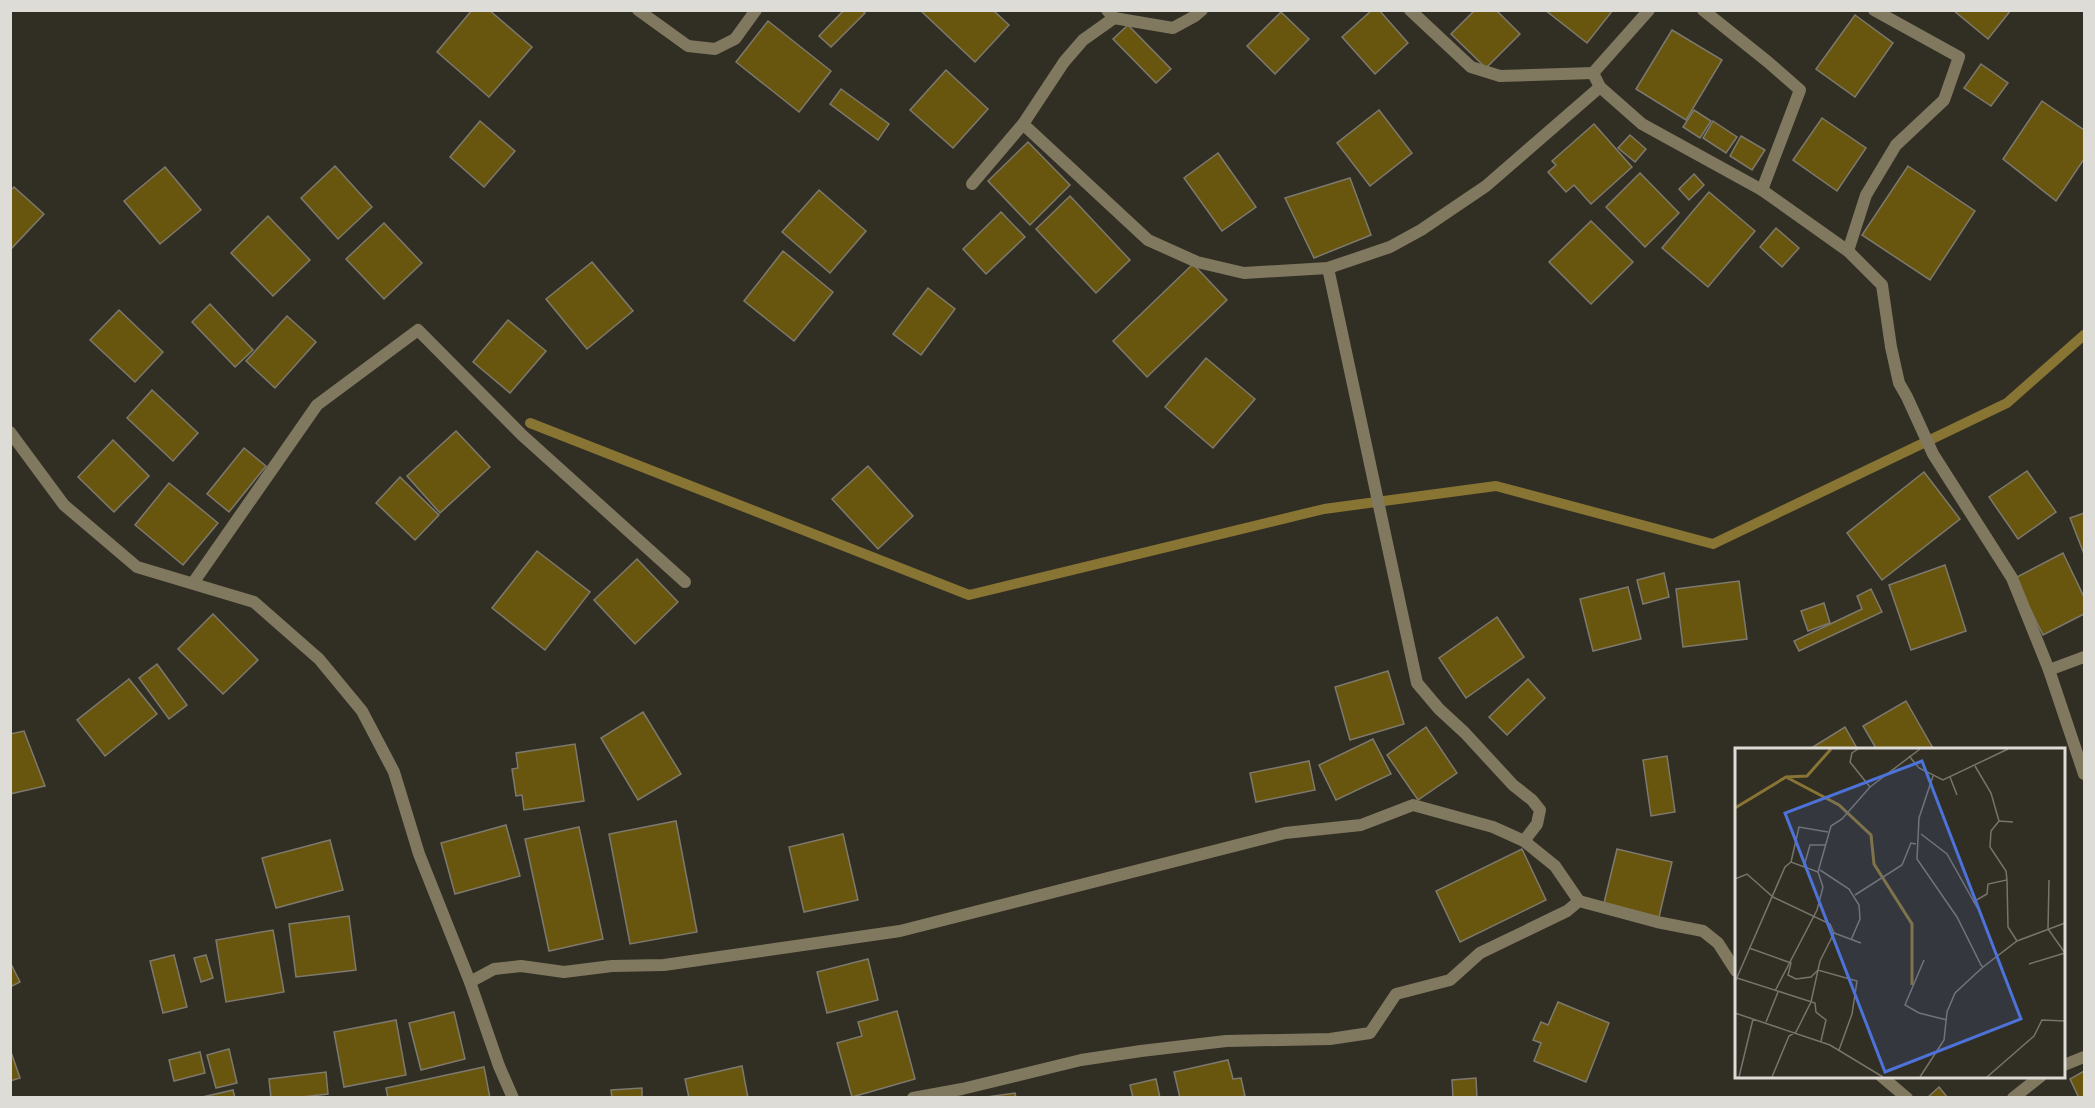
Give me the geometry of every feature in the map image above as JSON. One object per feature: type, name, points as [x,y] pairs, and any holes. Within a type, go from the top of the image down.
[{"type":"street","points":[[638,10],[688,46],[715,49],[735,39],[756,10]]},
{"type":"street","points":[[972,184],[1023,123],[1064,62],[1083,40],[1111,14],[1173,28],[1202,10]]},
{"type":"street","points":[[1410,10],[1471,68],[1500,76],[1593,73],[1649,10]]},
{"type":"street","points":[[1703,10],[1800,90],[1762,190]]},
{"type":"street","points":[[1848,251],[1866,195],[1896,145],[1944,100],[1959,57],[1874,10]]},
{"type":"street","points":[[1593,73],[1600,87],[1642,124],[1762,190],[1848,251],[1882,285],[1899,383],[1933,454],[2012,578],[2049,670],[2085,774]]},
{"type":"street","points":[[1023,123],[1148,240],[1197,262],[1244,273],[1328,268],[1390,247],[1421,230],[1486,186],[1600,87]]},
{"type":"street","points":[[1328,268],[1417,683],[1439,709],[1540,810],[1537,824],[1524,841]]},
{"type":"street","points":[[193,583],[316,405],[418,330],[522,435],[685,582]]},
{"type":"street","points":[[10,432],[64,505],[137,567],[254,602],[319,659],[362,711],[394,772],[419,854],[513,1098]]},
{"type":"street","points":[[2049,670],[2085,657]]},
{"type":"street","points":[[470,982],[494,969],[521,966],[564,972],[612,966],[664,965],[900,931],[1285,833],[1360,825],[1413,805],[1493,827],[1524,841],[1556,866],[1579,901],[1657,922],[1703,931],[1718,943],[1735,968]]},
{"type":"street","points":[[913,1098],[962,1093],[1081,1060],[1141,1051],[1226,1041],[1330,1039],[1370,1032],[1396,994],[1450,980],[1480,953],[1567,911],[1579,901]]},
{"type":"street","points":[[2065,1065],[2085,1057]]},
{"type":"street","points":[[1882,1078],[1907,1098]]},
{"type":"street","points":[[2013,1098],[2040,1078]]},
{"type":"building","points":[[472,10],[489,10],[532,47],[489,97],[437,52]]},
{"type":"building","points":[[844,10],[862,10],[865,13],[831,47],[819,36]]},
{"type":"building","points":[[920,10],[993,10],[1009,25],[975,62]]},
{"type":"building","points":[[1372,10],[1379,10],[1408,43],[1375,74],[1342,37]]},
{"type":"building","points":[[1475,10],[1496,10],[1520,34],[1486,68],[1451,34]]},
{"type":"building","points":[[1545,10],[1613,10],[1587,43]]},
{"type":"building","points":[[1953,10],[2011,10],[1988,39]]},
{"type":"building","points":[[1281,12],[1309,39],[1275,74],[1247,46]]},
{"type":"building","points":[[1855,15],[1893,43],[1855,97],[1816,69]]},
{"type":"building","points":[[768,21],[831,71],[799,112],[736,62]]},
{"type":"building","points":[[1128,25],[1171,69],[1156,83],[1113,39]]},
{"type":"building","points":[[1672,30],[1722,60],[1686,120],[1636,89]]},
{"type":"building","points":[[1981,64],[2008,83],[1991,106],[1964,88]]},
{"type":"building","points":[[946,70],[988,109],[953,148],[910,110]]},
{"type":"building","points":[[841,89],[889,124],[878,140],[830,104]]},
{"type":"building","points":[[2042,101],[2084,130],[2084,159],[2056,201],[2003,159]]},
{"type":"building","points":[[1379,110],[1412,153],[1370,186],[1337,143]]},
{"type":"building","points":[[1694,110],[1711,121],[1700,138],[1683,127]]},
{"type":"building","points":[[1822,118],[1866,148],[1837,191],[1793,160]]},
{"type":"building","points":[[480,121],[515,151],[484,187],[450,157]]},
{"type":"building","points":[[1713,121],[1737,137],[1726,153],[1703,138]]},
{"type":"building","points":[[1594,124],[1632,167],[1591,204],[1574,185],[1566,192],[1548,172],[1556,165],[1552,161]]},
{"type":"building","points":[[1630,135],[1646,149],[1635,162],[1618,148]]},
{"type":"building","points":[[1741,136],[1765,150],[1752,170],[1730,156]]},
{"type":"building","points":[[1028,142],[1070,185],[1030,225],[988,181]]},
{"type":"building","points":[[1218,153],[1256,207],[1222,231],[1184,178]]},
{"type":"building","points":[[335,166],[372,207],[338,239],[301,198]]},
{"type":"building","points":[[1908,166],[1975,211],[1930,280],[1862,235]]},
{"type":"building","points":[[165,167],[201,210],[160,244],[124,201]]},
{"type":"building","points":[[1640,173],[1679,213],[1645,247],[1606,207]]},
{"type":"building","points":[[1694,174],[1704,185],[1689,200],[1679,189]]},
{"type":"building","points":[[1350,178],[1371,235],[1314,258],[1285,198]]},
{"type":"building","points":[[14,187],[44,214],[10,250],[10,191]]},
{"type":"building","points":[[819,190],[866,231],[830,273],[782,232]]},
{"type":"building","points":[[1709,192],[1755,231],[1708,287],[1662,248]]},
{"type":"building","points":[[1070,196],[1130,260],[1096,293],[1036,229]]},
{"type":"building","points":[[1001,212],[1025,237],[986,274],[963,249]]},
{"type":"building","points":[[268,216],[310,260],[273,296],[231,253]]},
{"type":"building","points":[[1591,221],[1633,262],[1591,304],[1549,262]]},
{"type":"building","points":[[384,223],[422,263],[384,299],[346,259]]},
{"type":"building","points":[[1776,228],[1799,248],[1782,267],[1760,247]]},
{"type":"building","points":[[783,251],[833,292],[794,341],[744,301]]},
{"type":"building","points":[[592,262],[633,311],[587,349],[546,299]]},
{"type":"building","points":[[1193,264],[1227,300],[1147,377],[1113,341]]},
{"type":"building","points":[[928,288],[955,309],[921,355],[893,334]]},
{"type":"building","points":[[210,304],[253,350],[235,367],[192,322]]},
{"type":"building","points":[[119,310],[163,352],[135,382],[90,340]]},
{"type":"building","points":[[287,316],[316,342],[275,388],[246,361]]},
{"type":"building","points":[[508,320],[546,351],[510,393],[473,362]]},
{"type":"building","points":[[1206,358],[1255,399],[1213,448],[1165,407]]},
{"type":"building","points":[[152,390],[198,433],[173,461],[127,418]]},
{"type":"building","points":[[456,431],[490,467],[440,513],[407,476]]},
{"type":"building","points":[[113,440],[149,476],[114,512],[78,477]]},
{"type":"building","points":[[244,448],[266,466],[229,512],[207,494]]},
{"type":"building","points":[[868,466],[913,516],[878,549],[832,499]]},
{"type":"building","points":[[2027,471],[2056,512],[2018,539],[1989,497]]},
{"type":"building","points":[[1924,472],[1960,519],[1882,580],[1847,533]]},
{"type":"building","points":[[400,477],[439,515],[415,540],[376,503]]},
{"type":"building","points":[[169,483],[218,523],[183,565],[135,525]]},
{"type":"building","points":[[2084,513],[2084,554],[2070,518]]},
{"type":"building","points":[[537,551],[590,592],[545,650],[492,608]]},
{"type":"building","points":[[2063,553],[2084,597],[2084,614],[2043,635],[2015,578]]},
{"type":"building","points":[[637,559],[678,602],[635,644],[594,600]]},
{"type":"building","points":[[1945,565],[1966,631],[1911,650],[1889,585]]},
{"type":"building","points":[[1664,573],[1669,597],[1643,604],[1637,580]]},
{"type":"building","points":[[1739,581],[1747,639],[1683,647],[1676,589]]},
{"type":"building","points":[[1628,587],[1641,639],[1593,651],[1580,599]]},
{"type":"building","points":[[1871,589],[1882,612],[1799,651],[1794,641],[1862,609],[1857,596]]},
{"type":"building","points":[[1824,603],[1830,623],[1808,631],[1801,611]]},
{"type":"building","points":[[213,614],[258,660],[223,694],[178,649]]},
{"type":"building","points":[[1497,617],[1524,657],[1466,698],[1439,658]]},
{"type":"building","points":[[157,664],[187,705],[169,719],[139,678]]},
{"type":"building","points":[[1388,671],[1404,724],[1350,740],[1335,687]]},
{"type":"building","points":[[129,679],[157,714],[105,756],[77,720]]},
{"type":"building","points":[[1528,679],[1545,698],[1507,735],[1489,717]]},
{"type":"building","points":[[1906,701],[1933,748],[1876,748],[1863,726]]},
{"type":"building","points":[[643,712],[681,774],[638,800],[601,738]]},
{"type":"building","points":[[1426,727],[1457,773],[1418,800],[1387,755]]},
{"type":"building","points":[[1845,727],[1857,748],[1811,748]]},
{"type":"building","points":[[24,731],[45,786],[10,794],[10,734]]},
{"type":"building","points":[[1373,739],[1391,774],[1336,800],[1319,765]]},
{"type":"building","points":[[575,744],[584,801],[524,810],[522,795],[516,796],[512,769],[518,768],[516,753]]},
{"type":"building","points":[[1667,756],[1675,812],[1651,816],[1643,760]]},
{"type":"building","points":[[1309,761],[1315,790],[1256,802],[1250,773]]},
{"type":"building","points":[[676,821],[697,932],[630,944],[609,834]]},
{"type":"building","points":[[506,825],[520,876],[455,894],[441,843]]},
{"type":"building","points":[[579,827],[603,939],[549,951],[525,839]]},
{"type":"building","points":[[843,834],[858,900],[804,912],[789,847]]},
{"type":"building","points":[[330,840],[343,890],[276,908],[262,858]]},
{"type":"building","points":[[1522,849],[1546,900],[1460,942],[1436,891]]},
{"type":"building","points":[[1617,849],[1672,862],[1659,917],[1604,903]]},
{"type":"building","points":[[349,916],[356,970],[296,977],[289,924]]},
{"type":"building","points":[[273,930],[284,992],[226,1002],[216,940]]},
{"type":"building","points":[[174,955],[187,1007],[163,1013],[150,961]]},
{"type":"building","points":[[206,955],[213,978],[201,982],[194,958]]},
{"type":"building","points":[[868,959],[878,1000],[827,1013],[817,972]]},
{"type":"building","points":[[10,962],[20,982],[10,987]]},
{"type":"building","points":[[1558,1002],[1609,1023],[1586,1082],[1534,1061],[1541,1043],[1533,1040],[1541,1022],[1548,1025]]},
{"type":"building","points":[[897,1011],[915,1079],[852,1097],[837,1043],[862,1036],[858,1022]]},
{"type":"building","points":[[454,1012],[465,1059],[421,1070],[409,1023]]},
{"type":"building","points":[[396,1020],[406,1075],[344,1087],[334,1032]]},
{"type":"building","points":[[10,1049],[20,1078],[10,1081]]},
{"type":"building","points":[[229,1049],[237,1083],[216,1088],[207,1055]]},
{"type":"building","points":[[200,1052],[205,1073],[174,1081],[169,1060]]},
{"type":"building","points":[[1228,1060],[1233,1079],[1241,1078],[1245,1096],[1180,1098],[1174,1072]]},
{"type":"building","points":[[742,1066],[748,1098],[689,1098],[685,1079]]},
{"type":"building","points":[[484,1067],[490,1098],[388,1098],[386,1088]]},
{"type":"building","points":[[2084,1071],[2084,1098],[2079,1098],[2070,1079]]},
{"type":"building","points":[[326,1072],[328,1094],[271,1098],[269,1079]]},
{"type":"building","points":[[1476,1078],[1477,1098],[1453,1098],[1452,1080]]},
{"type":"building","points":[[1156,1079],[1160,1098],[1133,1098],[1130,1085]]},
{"type":"building","points":[[1939,1087],[1948,1098],[1927,1098]]},
{"type":"building","points":[[642,1088],[642,1098],[612,1098],[611,1090]]},
{"type":"building","points":[[233,1090],[235,1098],[198,1098]]},
{"type":"building","points":[[1015,1093],[1016,1098],[979,1098]]},
{"type":"waterway","points":[[530,423],[969,595],[1324,509],[1496,486],[1713,544],[2007,403],[2084,335]]}]
